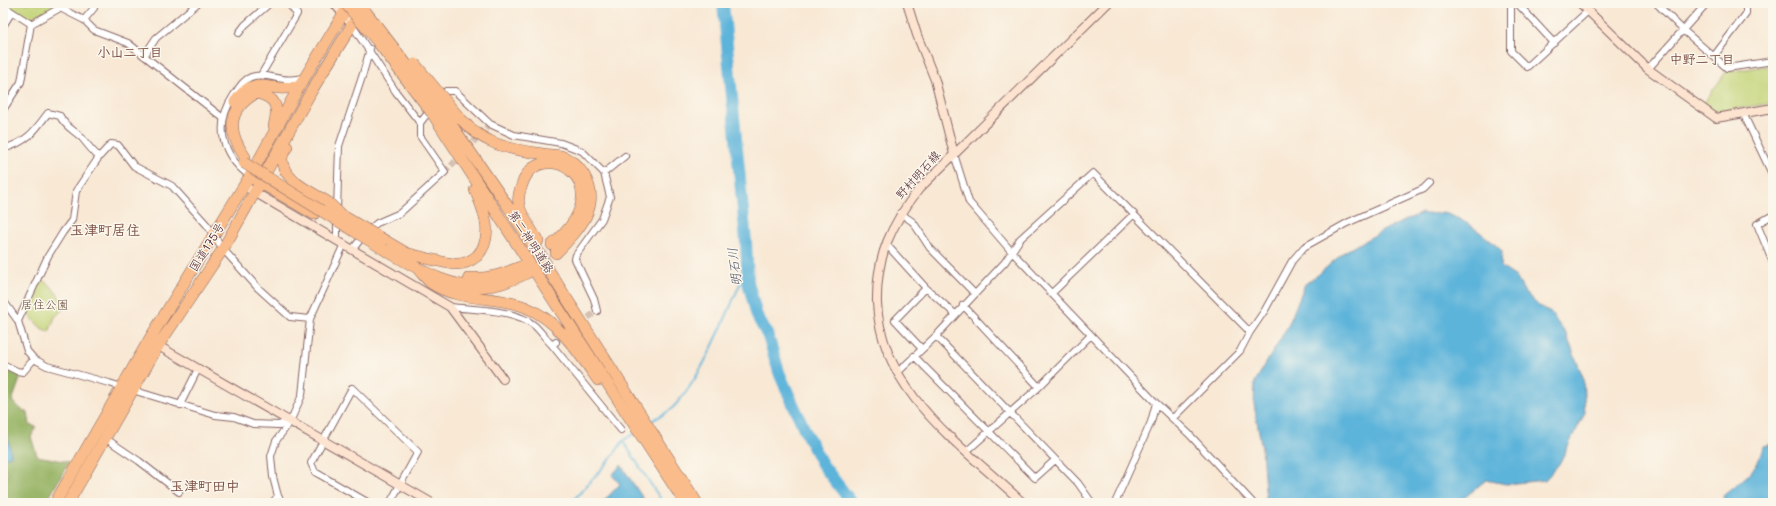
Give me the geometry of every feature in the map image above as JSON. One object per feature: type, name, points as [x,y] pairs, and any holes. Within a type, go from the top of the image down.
[{"type":"highway","name":"国道175号","points":[[55,503],[127,388],[260,159],[344,9],[350,3]]},
{"type":"highway","points":[[359,3],[403,50],[437,106],[459,117],[473,130],[489,141],[507,147],[561,156],[580,168],[590,187],[590,210],[578,229],[554,249],[581,210],[582,193],[579,179],[564,165],[546,163],[532,169],[524,178],[519,197],[520,208],[554,266],[560,287]]},
{"type":"highway","name":"国道175号","points":[[153,343],[222,249],[312,90],[366,3]]},
{"type":"highway","name":"第二神明道路","points":[[344,9],[377,41],[437,106],[509,208],[560,287],[653,452],[665,463],[685,503]]},
{"type":"highway","points":[[299,87],[280,88],[261,85],[244,90],[235,101],[227,116],[226,134],[234,154],[340,215],[418,269],[430,282],[457,295],[525,306],[543,316],[558,328],[629,410]]},
{"type":"highway","points":[[260,159],[277,115],[274,102],[268,95],[256,93],[244,99],[234,113],[232,129],[236,144],[244,160],[345,226]]},
{"type":"highway","name":"第二神明道路","points":[[437,106],[472,176],[665,463],[697,503]]},
{"type":"highway","points":[[290,131],[282,158],[286,171],[296,183],[329,203],[340,215]]},
{"type":"highway","points":[[250,176],[314,214],[345,226],[384,245],[406,253],[457,264],[471,261],[482,250],[487,232],[484,209],[474,188],[472,176]]},
{"type":"highway","points":[[406,253],[422,263],[461,277],[479,279],[525,270],[507,282],[488,286],[462,285],[418,269]]},
{"type":"highway","name":"国道175号","points":[[68,503],[104,438],[127,388]]},
{"type":"street","points":[[84,20],[94,8],[95,3]]},
{"type":"street","points":[[144,56],[156,38],[198,3]]},
{"type":"street","points":[[239,34],[245,25],[270,3]]},
{"type":"street","points":[[261,75],[297,14],[288,3]]},
{"type":"street","points":[[334,3],[344,9],[352,25],[370,49],[396,92],[420,123],[420,136],[445,172],[400,213],[377,223],[366,232],[353,249]]},
{"type":"street","name":"野村明石線","points":[[907,3],[917,35],[935,80],[954,154],[919,189],[900,213],[886,244],[878,276],[878,312],[887,353],[897,373],[931,417],[1023,503]]},
{"type":"street","points":[[1108,3],[954,154],[969,202],[1011,251],[1156,403],[1190,434],[1252,503]]},
{"type":"street","points":[[1510,3],[1511,51],[1527,67],[1588,11]]},
{"type":"street","points":[[1518,3],[1554,42]]},
{"type":"street","points":[[1580,3],[1648,69],[1716,118],[1773,108]]},
{"type":"street","points":[[1656,3],[1683,30],[1727,68],[1773,61]]},
{"type":"street","points":[[1648,69],[1707,3]]},
{"type":"street","points":[[1714,56],[1746,14],[1746,3]]},
{"type":"street","points":[[3,6],[31,24]]},
{"type":"street","points":[[31,24],[60,8],[84,20],[94,30],[128,43],[223,118]]},
{"type":"street","points":[[3,26],[12,12]]},
{"type":"street","points":[[3,110],[21,82],[31,24]]},
{"type":"street","points":[[282,503],[278,496],[273,477],[272,456],[276,441],[290,422],[302,395],[310,319],[340,242],[339,146],[370,49]]},
{"type":"street","points":[[250,176],[242,171],[228,153],[221,129],[223,118],[232,98],[242,84],[250,78],[261,75],[280,80],[294,81],[306,77]]},
{"type":"street","points":[[420,123],[446,91],[455,91],[490,124],[514,135],[561,143],[582,151],[604,173],[610,196],[602,219],[576,255],[575,259],[594,299],[597,311]]},
{"type":"street","points":[[3,150],[17,145],[32,135],[48,113],[60,116],[64,124],[81,137],[90,149],[99,156]]},
{"type":"street","points":[[1743,113],[1773,176]]},
{"type":"street","points":[[18,321],[48,256],[72,220],[76,191],[99,156],[111,144],[118,145],[134,166],[172,186],[207,225],[222,249],[258,288],[290,317],[310,319]]},
{"type":"street","points":[[604,173],[625,156]]},
{"type":"street","points":[[897,373],[936,336],[974,293],[1005,262],[1011,251],[1025,234],[1093,173],[1250,332]]},
{"type":"street","points":[[1173,418],[1240,351],[1292,261],[1304,247],[1347,222],[1423,189],[1429,183]]},
{"type":"street","points":[[244,186],[353,249],[450,308],[503,379]]},
{"type":"street","points":[[900,213],[913,222],[930,248],[974,293]]},
{"type":"street","points":[[1052,293],[1134,214]]},
{"type":"street","points":[[1773,216],[1757,224],[1773,263]]},
{"type":"street","points":[[886,244],[926,288],[955,314]]},
{"type":"street","points":[[922,349],[895,320],[926,288]]},
{"type":"street","points":[[3,300],[18,321],[27,351],[34,359],[48,366],[215,415],[234,417],[253,424],[278,425],[290,422]]},
{"type":"street","points":[[963,305],[1039,387]]},
{"type":"street","points":[[450,308],[501,312],[516,316],[534,325],[554,344],[621,430]]},
{"type":"street","points":[[967,451],[1039,387],[1091,335]]},
{"type":"street","points":[[936,336],[1078,483],[1092,503]]},
{"type":"street","points":[[153,343],[432,503]]},
{"type":"street","points":[[914,356],[1035,478],[1055,460]]},
{"type":"street","points":[[3,364],[17,371],[23,372],[34,359]]},
{"type":"street","points":[[180,405],[198,369]]},
{"type":"street","points":[[369,503],[315,472],[311,463],[352,388],[418,452],[390,503]]},
{"type":"street","points":[[1115,503],[1151,422],[1156,403]]},
{"type":"street","points":[[104,438],[138,461],[179,492]]},
{"type":"street","points":[[272,503],[278,496]]},
{"type":"street","points":[[1242,503],[1248,498]]},
{"type":"green space","points":[[3,3],[50,3],[54,6],[53,10],[34,20],[29,20]]},
{"type":"green space","points":[[1773,65],[1773,103],[1716,112],[1703,104],[1726,72]]},
{"type":"green space","name":"居住公園","points":[[41,279],[51,286],[66,306],[55,317],[49,332],[41,328],[26,312]]},
{"type":"green space","points":[[11,370],[21,376],[12,401],[28,413],[30,425],[36,427],[31,437],[37,456],[69,462],[46,503],[5,503],[3,499],[3,478],[8,474],[3,466],[3,384]]},
{"type":"water","points":[[1422,213],[1440,213],[1456,217],[1490,240],[1502,251],[1501,267],[1516,277],[1524,291],[1539,306],[1549,311],[1566,334],[1583,377],[1585,413],[1559,464],[1545,480],[1506,484],[1486,480],[1458,503],[1266,503],[1262,449],[1254,404],[1255,382],[1288,326],[1305,284],[1318,275],[1344,252],[1386,229]]},
{"type":"water","points":[[3,427],[8,438],[11,456],[3,458]]},
{"type":"water","points":[[1773,444],[1773,503],[1725,503],[1723,496],[1743,480],[1753,469],[1764,446]]},
{"type":"water","points":[[621,465],[646,503],[602,503],[620,484],[612,475]]},
{"type":"waterway","name":"明石川","points":[[723,3],[746,242],[748,282],[757,316],[768,336],[780,375],[807,435],[822,464],[852,503]]},
{"type":"waterway","points":[[650,422],[669,411],[681,399],[692,383],[714,344],[747,267]]},
{"type":"waterway","points":[[571,503],[612,457],[623,441],[635,433]]},
{"type":"waterway","points":[[623,441],[663,503]]},
{"type":"tunnel","points":[[467,149],[490,124]]},
{"type":"tunnel","points":[[445,172],[461,155]]},
{"type":"tunnel","points":[[523,266],[552,245]]},
{"type":"tunnel","points":[[527,273],[556,253]]},
{"type":"tunnel","points":[[581,323],[597,311]]},
{"type":"district","name":"小山二丁目","points":[[130,52]]},
{"type":"district","name":"中野二丁目","points":[[1702,59]]},
{"type":"district","name":"玉津町居住","points":[[105,230]]},
{"type":"district","name":"玉津町田中","points":[[205,486]]}]
